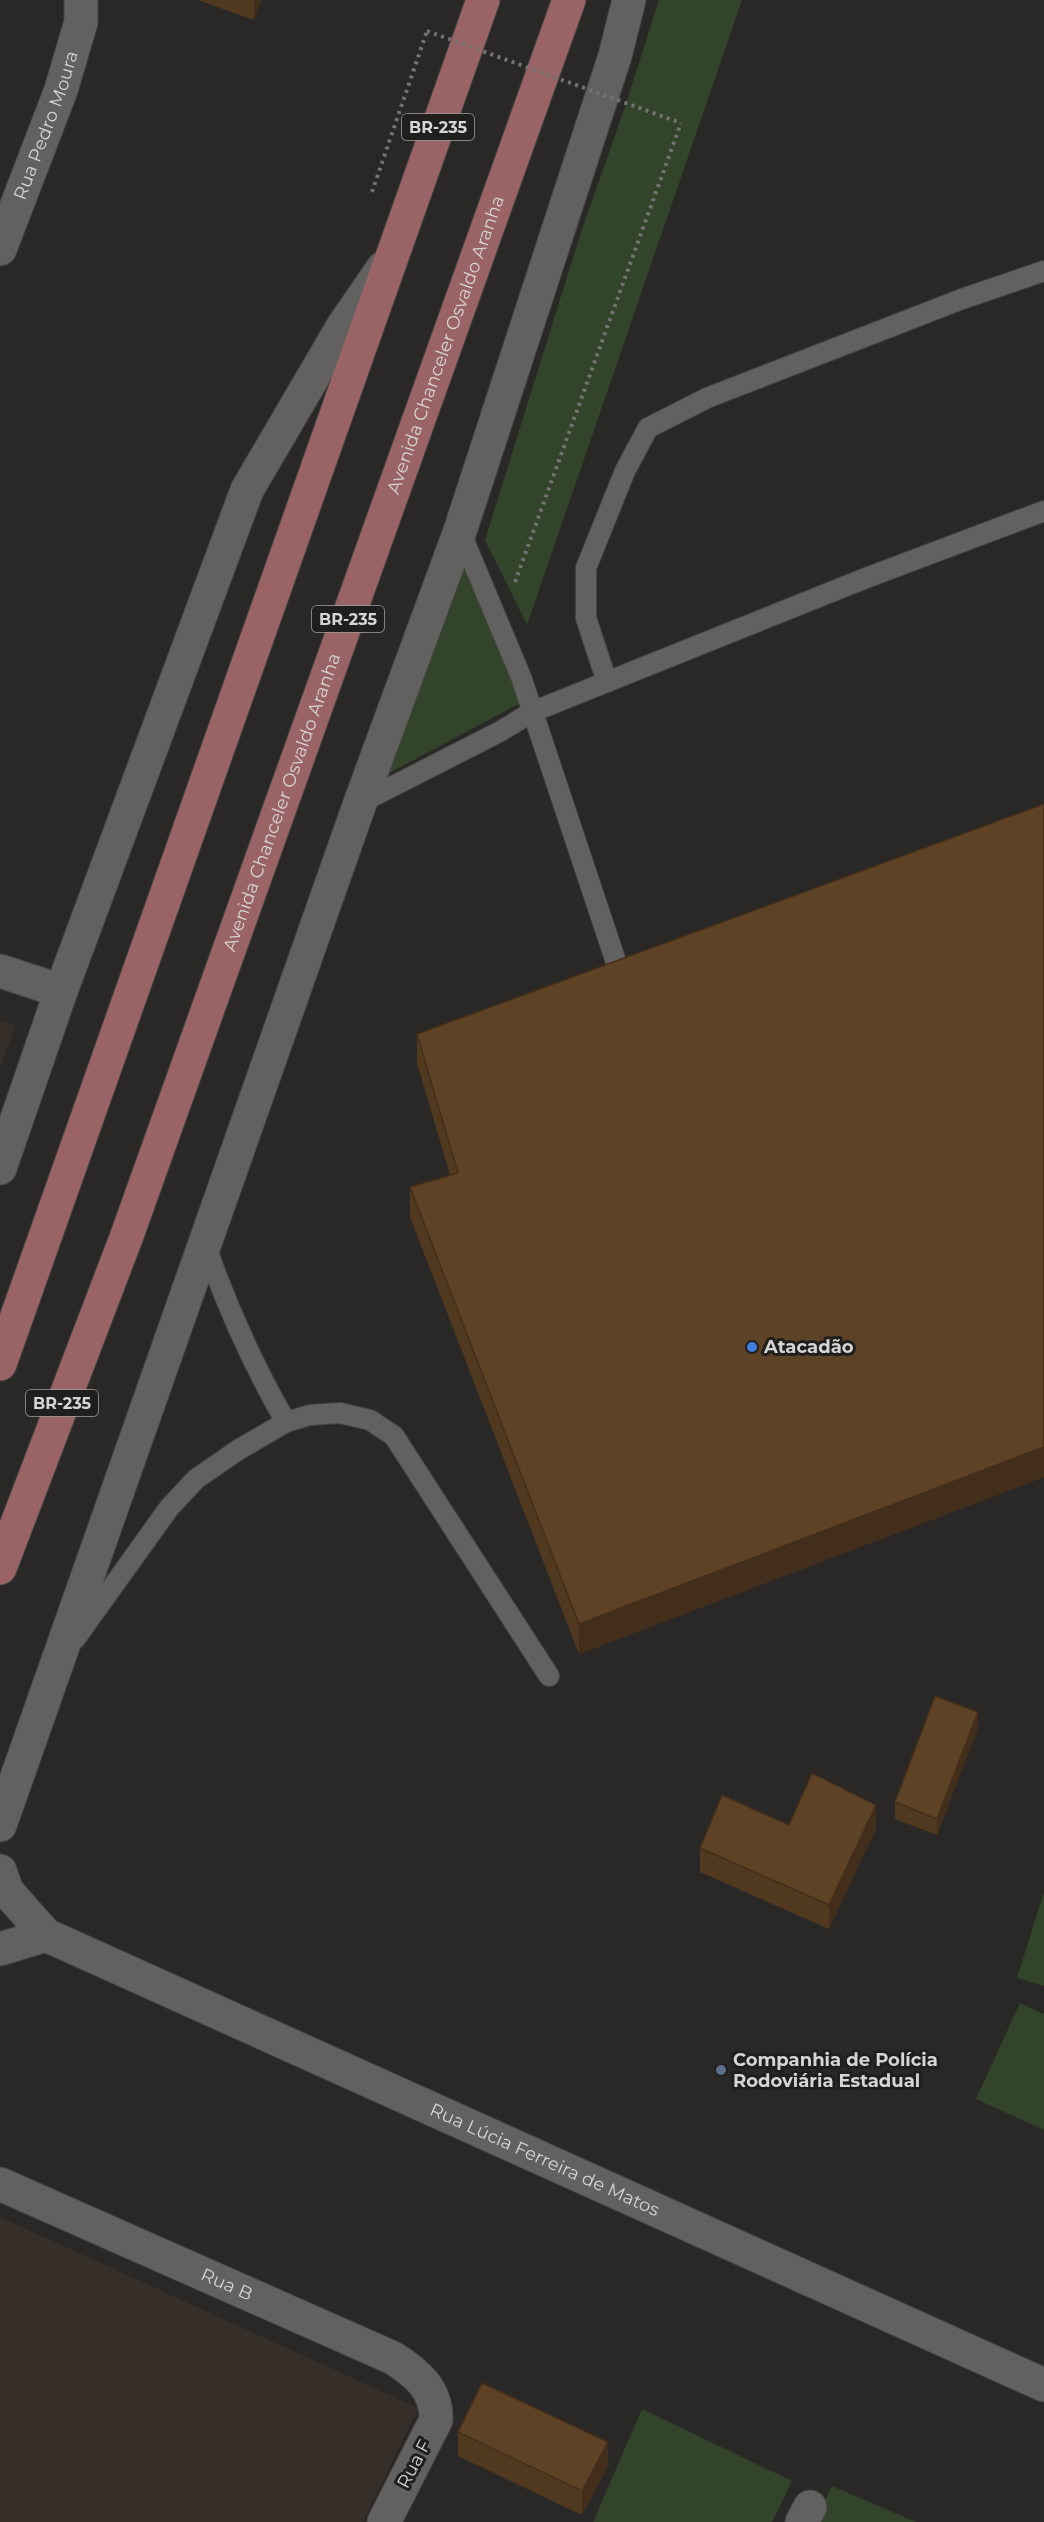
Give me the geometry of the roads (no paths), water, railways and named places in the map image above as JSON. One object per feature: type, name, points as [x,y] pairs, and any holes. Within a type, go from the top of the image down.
[{"type":"main road","name":"BR-235","points":[[0,1364],[483,0]]},
{"type":"main road","name":"Avenida Chanceler Osvaldo Aranha","points":[[0,1568],[126,1238],[569,0]]},
{"type":"street","name":"Rua Pedro Moura","points":[[0,249],[61,90],[81,22],[81,0]]},
{"type":"street","points":[[0,1825],[360,803],[460,531],[615,57],[629,0]]},
{"type":"street","points":[[0,1168],[61,991],[247,490],[343,326],[392,254]]},
{"type":"street","points":[[0,971],[61,991]]},
{"type":"street","points":[[0,1871],[7,1891],[46,1935],[0,1949]]},
{"type":"street","name":"Rua Lúcia Ferreira de Matos","points":[[46,1935],[1044,2385]]},
{"type":"street","name":"Rua B","points":[[0,2184],[393,2358],[413,2370],[427,2386],[436,2404]]},
{"type":"street","name":"Rua F","points":[[384,2522],[430,2435],[436,2420],[436,2404]]},
{"type":"lane","points":[[607,682],[586,618],[586,567],[625,471],[648,428],[707,398],[962,299],[1044,272]]},
{"type":"lane","points":[[360,803],[501,731],[532,712],[846,586],[1044,511]]},
{"type":"lane","points":[[460,531],[500,626],[532,712],[618,968],[628,972],[650,963]]},
{"type":"lane","points":[[205,1244],[244,1344],[286,1422]]},
{"type":"lane","points":[[56,1667],[169,1508],[196,1479],[238,1450],[286,1422],[310,1415],[340,1413],[370,1420],[394,1436],[549,1676]]},
{"type":"place","name":"Atacadão","points":[[752,1347]]},
{"type":"place","name":"Companhia de Polícia Rodoviária Estadual","points":[[721,2070]]}]
